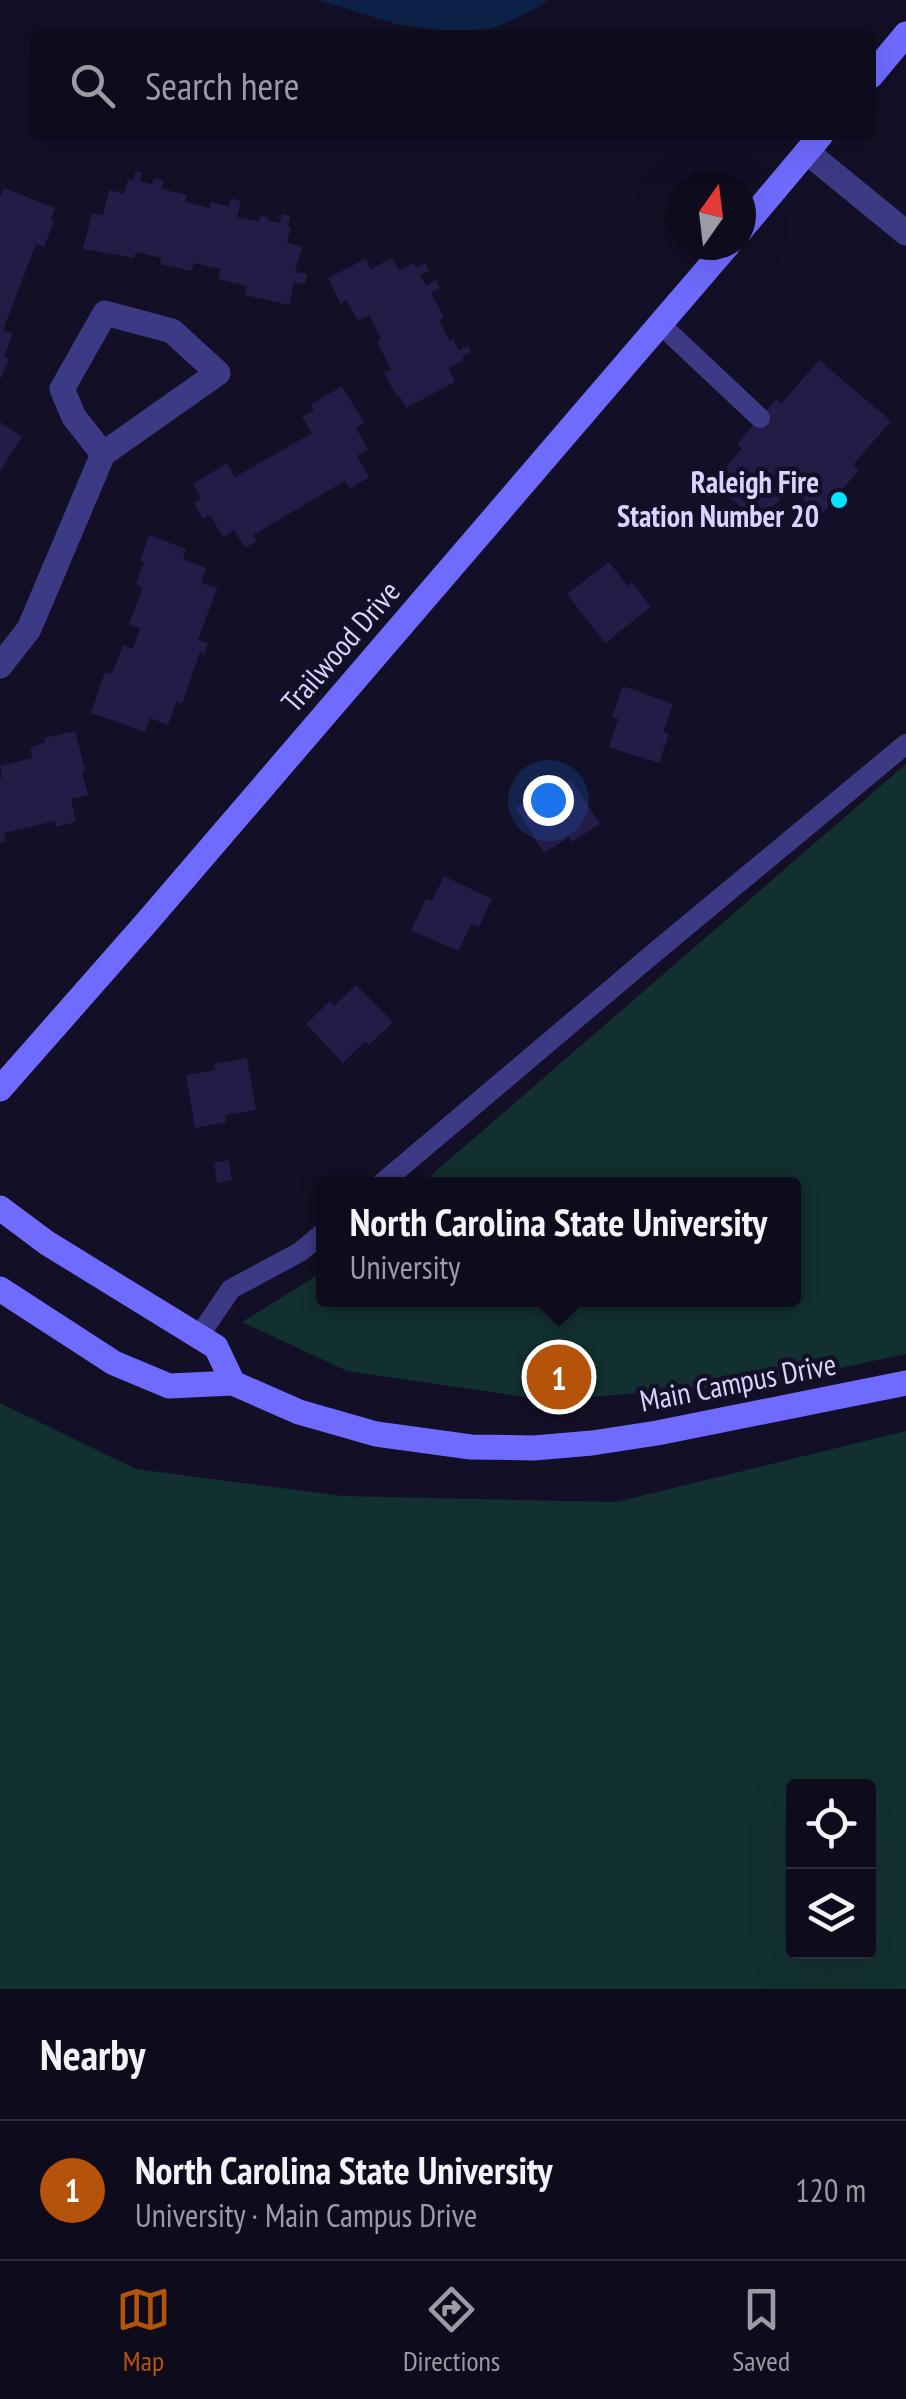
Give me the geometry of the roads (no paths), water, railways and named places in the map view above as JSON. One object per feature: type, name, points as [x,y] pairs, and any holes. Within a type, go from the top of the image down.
[{"type":"street","points":[[876,70],[906,34]]},
{"type":"street","points":[[756,212],[814,143],[906,233]]},
{"type":"street","name":"Trailwood Drive","points":[[0,1089],[715,260]]},
{"type":"street","points":[[0,666],[29,628],[103,454],[218,373],[172,331],[105,313],[62,389],[74,418],[103,454]]},
{"type":"street","points":[[0,1208],[47,1243],[216,1346],[233,1384]]},
{"type":"street","name":"Main Campus Drive","points":[[0,1289],[114,1362],[168,1386],[233,1384],[299,1412],[376,1434],[471,1447],[534,1448],[592,1443],[906,1382]]},
{"type":"lane","points":[[660,324],[760,418]]},
{"type":"lane","points":[[389,1177],[906,744]]},
{"type":"lane","points":[[199,1336],[231,1289],[300,1252],[316,1239]]},
{"type":"water","points":[[317,0],[548,0],[491,29],[441,30],[400,25]]},
{"type":"place","name":"Raleigh Fire Station Number 20","points":[[839,500]]},
{"type":"place","name":"North Carolina State University","points":[[559,1377]]}]
